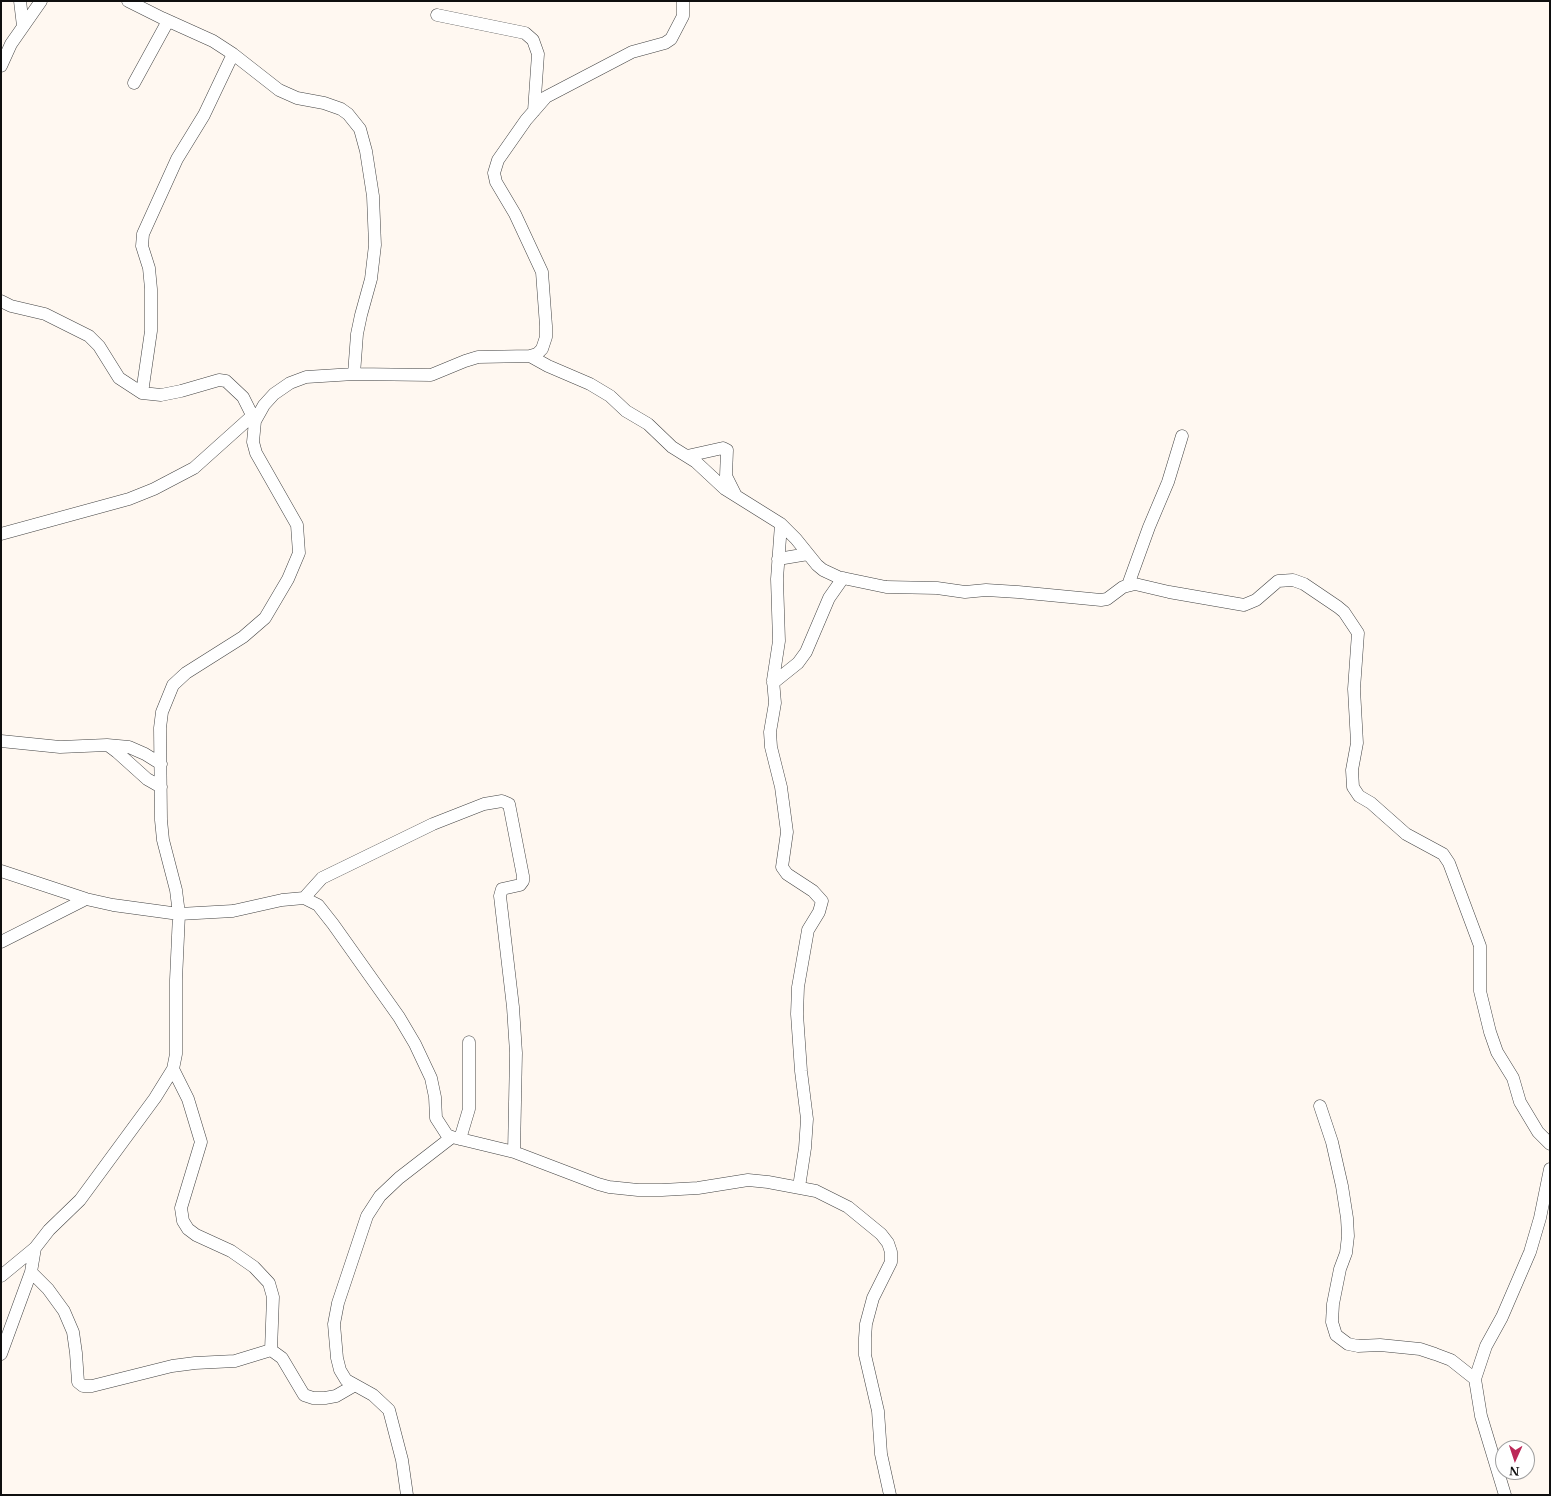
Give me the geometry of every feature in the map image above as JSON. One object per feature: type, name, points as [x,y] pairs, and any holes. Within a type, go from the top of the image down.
[{"type":"street","points":[[20,1],[23,26]]},
{"type":"street","points":[[1,66],[11,44],[41,1]]},
{"type":"street","points":[[128,1],[213,41],[233,54],[278,90],[297,98],[341,108],[360,128],[366,151],[373,196],[375,245],[371,279],[360,321],[354,374]]},
{"type":"street","points":[[546,365],[544,361],[543,347],[546,326],[542,272],[515,214],[496,182],[494,173],[498,160],[546,97],[632,52],[671,40],[682,16],[683,1]]},
{"type":"street","points":[[437,15],[525,33],[533,40],[538,54],[534,111]]},
{"type":"street","points":[[134,83],[168,21]]},
{"type":"street","points":[[142,393],[152,331],[151,289],[149,268],[142,246],[143,234],[177,159],[204,115],[233,54]]},
{"type":"street","points":[[1,301],[12,306],[45,314],[89,336],[99,346],[118,378],[142,393],[161,395],[219,380],[226,381],[243,396],[253,418],[253,442],[256,454],[297,525],[299,553],[288,579],[265,618],[243,637],[186,673],[173,685],[162,712],[160,728],[160,820],[163,840],[176,890],[180,914],[176,980],[176,1054],[173,1069],[155,1098],[80,1200],[50,1230],[35,1248],[1,1276]]},
{"type":"street","points":[[1,534],[122,501],[154,489],[194,468],[253,418],[274,394],[290,383],[306,377],[354,374],[432,375],[478,357],[530,356],[537,354],[543,347]]},
{"type":"street","points":[[530,356],[546,365],[590,384],[610,396],[626,411],[648,424],[672,447],[687,456],[708,473],[717,483],[781,524],[823,570],[843,578],[886,588],[937,588],[964,592],[986,590],[1101,600],[1107,599],[1119,589],[1135,584],[1169,592],[1244,604],[1256,600],[1278,581],[1293,580],[1304,584],[1344,612],[1358,633],[1354,689],[1357,743],[1352,770],[1353,786],[1358,796],[1371,803],[1416,840],[1443,854],[1449,863],[1480,946],[1480,991],[1490,1032],[1498,1052],[1513,1078],[1520,1102],[1538,1132],[1550,1144]]},
{"type":"street","points":[[1128,585],[1149,527],[1168,482],[1182,436]]},
{"type":"street","points":[[687,456],[725,448],[728,453],[726,476],[735,494]]},
{"type":"street","points":[[781,524],[778,559],[779,641],[773,683],[775,703],[771,721],[771,747],[781,787],[787,832],[782,867],[787,874],[813,891],[822,901],[819,912],[808,930],[798,987],[797,1014],[801,1071],[807,1119],[805,1148],[799,1187]]},
{"type":"street","points":[[778,559],[808,554]]},
{"type":"street","points":[[773,683],[798,663],[806,652],[829,598],[843,578]]},
{"type":"street","points":[[1,741],[60,747],[107,745],[129,747],[145,754],[160,764]]},
{"type":"street","points":[[107,745],[161,788]]},
{"type":"street","points":[[304,898],[322,878],[433,824],[484,804],[502,801],[509,804],[523,876],[523,882],[520,885],[502,889],[500,896],[513,1008],[516,1053],[514,1152]]},
{"type":"street","points":[[1,871],[86,899],[113,905],[180,914],[233,911],[282,900],[304,898],[318,905],[399,1017],[431,1078],[435,1097],[436,1118],[444,1131],[456,1138],[514,1152],[598,1184],[621,1189],[682,1189],[748,1180],[799,1187],[816,1191],[848,1207],[880,1234],[888,1243],[891,1252],[891,1262],[873,1298],[866,1324],[865,1338],[866,1355],[878,1411],[881,1454],[890,1495]]},
{"type":"street","points":[[1,942],[86,899]]},
{"type":"street","points":[[407,1495],[402,1460],[389,1410],[373,1395],[346,1380],[340,1370],[335,1342],[334,1324],[338,1303],[367,1216],[380,1196],[399,1178],[456,1138],[469,1109],[469,1042]]},
{"type":"street","points":[[173,1069],[188,1099],[200,1142],[181,1208],[183,1221],[188,1229],[196,1235],[231,1251],[254,1267],[269,1283],[273,1297],[271,1350]]},
{"type":"street","points":[[1320,1106],[1332,1142],[1342,1186],[1347,1218],[1348,1236],[1346,1253],[1340,1269],[1333,1304],[1332,1322],[1336,1335],[1348,1344],[1358,1346],[1380,1345],[1420,1350],[1435,1354],[1451,1360],[1475,1379]]},
{"type":"street","points":[[1505,1495],[1481,1416],[1475,1379],[1486,1346],[1505,1310],[1530,1252],[1550,1169]]},
{"type":"street","points":[[1,1354],[31,1272],[35,1248]]},
{"type":"street","points":[[31,1272],[48,1289],[64,1311],[73,1332],[78,1382],[82,1386],[92,1386],[172,1366],[235,1361],[271,1350]]},
{"type":"street","points":[[271,1350],[282,1358],[304,1395],[313,1398],[336,1396],[355,1385]]}]
